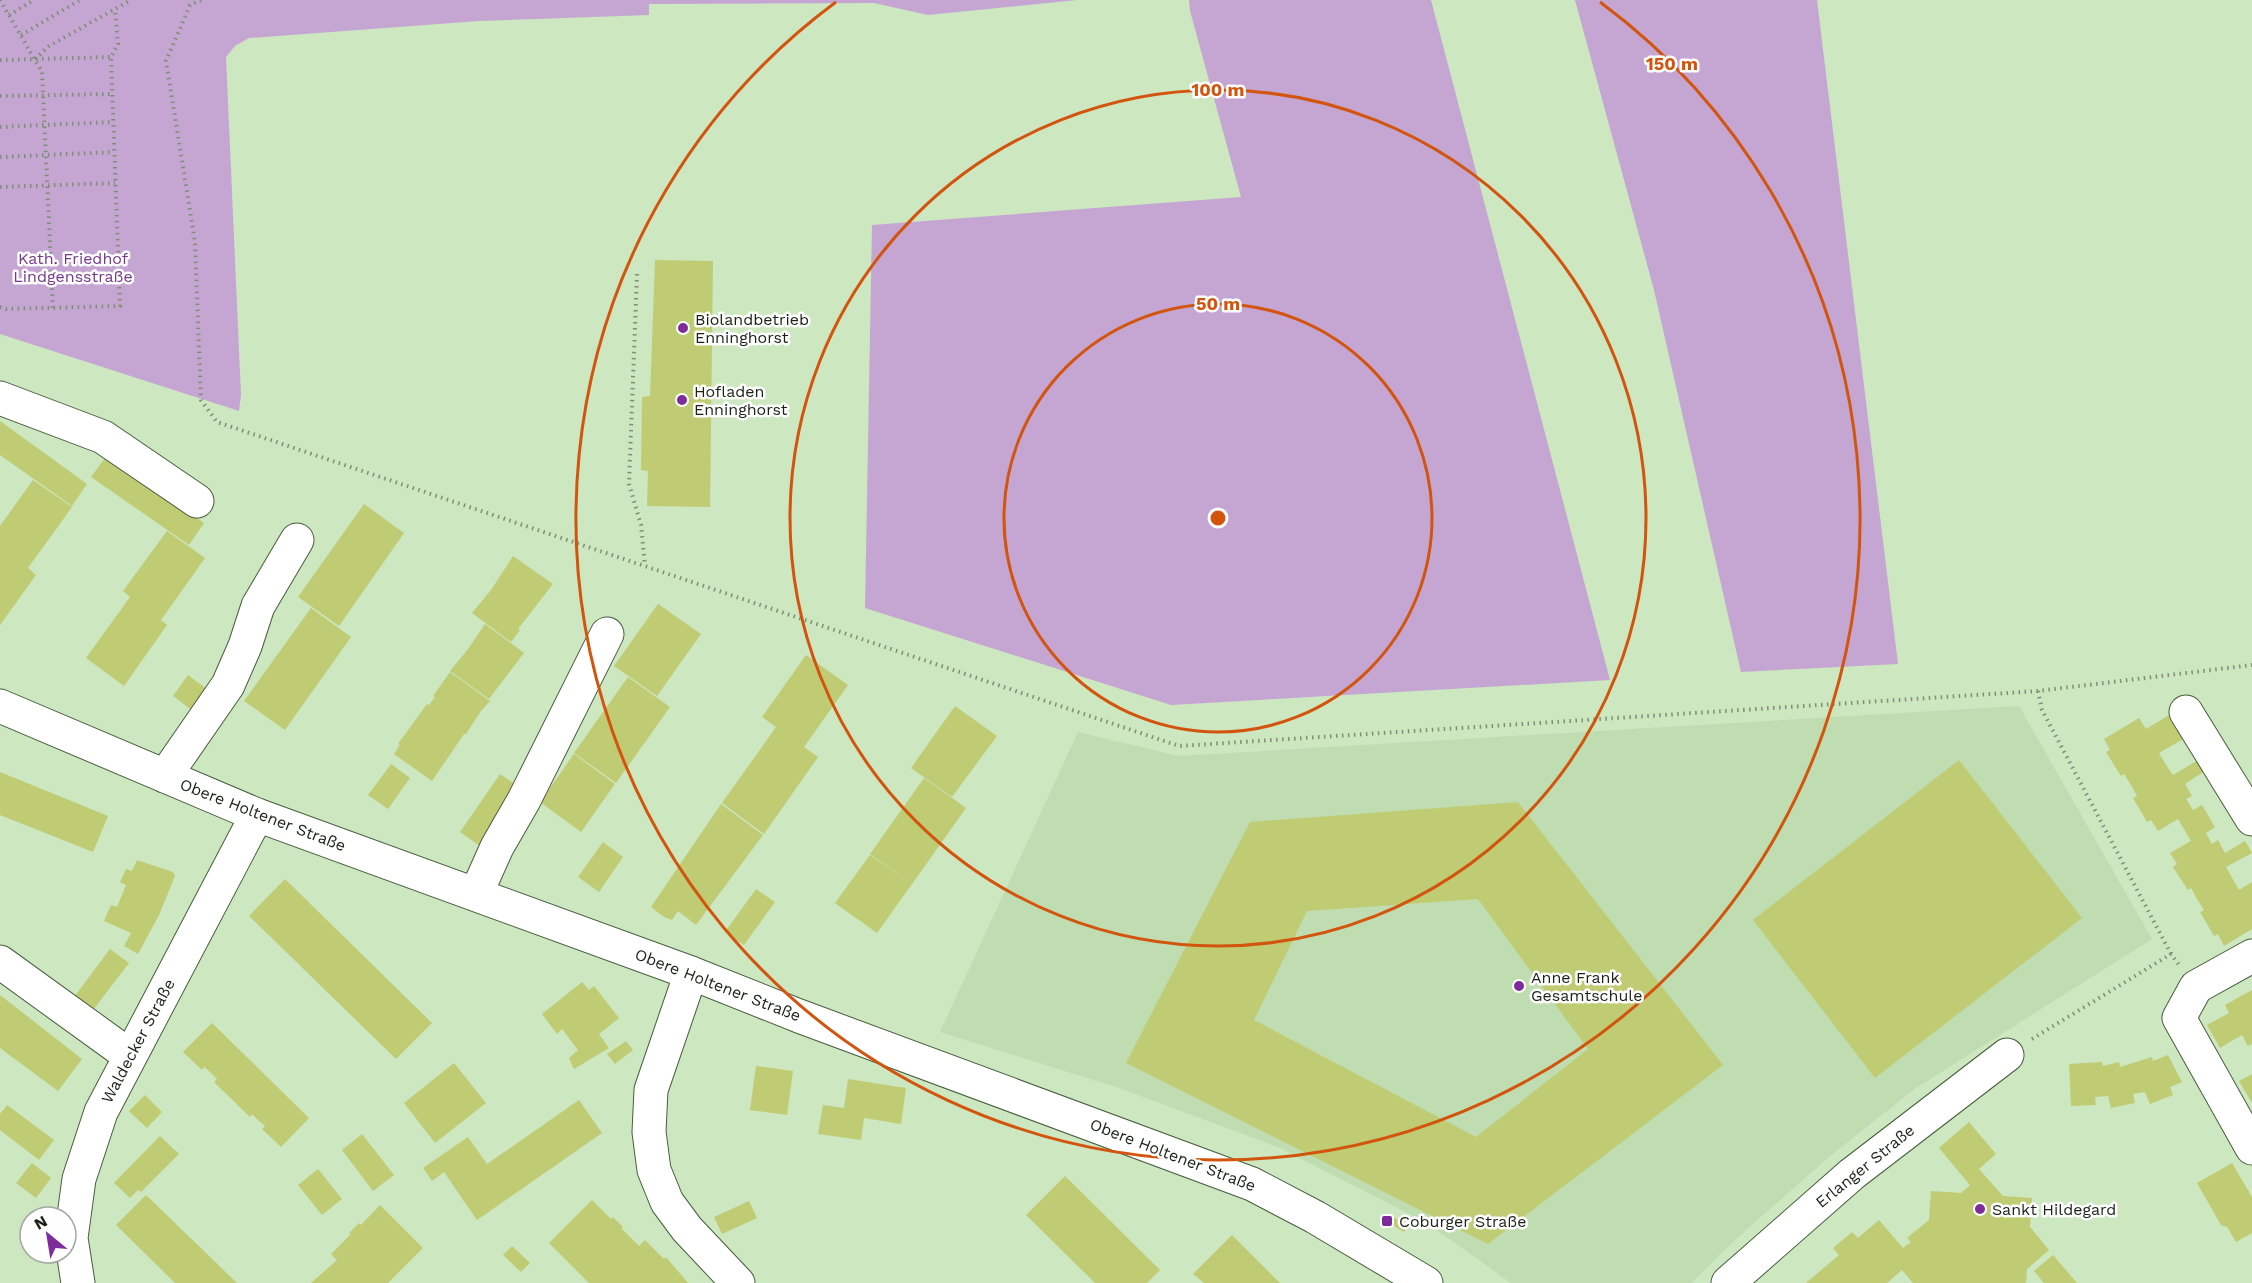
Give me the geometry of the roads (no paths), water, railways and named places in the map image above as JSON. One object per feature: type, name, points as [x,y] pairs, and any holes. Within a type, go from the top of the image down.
[{"type":"street","points":[[0,398],[103,437],[197,501]]},
{"type":"street","points":[[165,776],[228,685],[245,646],[258,606],[297,540]]},
{"type":"street","points":[[476,894],[497,847],[524,800],[607,634]]},
{"type":"street","name":"Obere Holtener Straße","points":[[0,706],[257,815],[691,973],[810,1020],[1252,1184],[1335,1229],[1426,1283]]},
{"type":"street","points":[[2186,712],[2252,819]]},
{"type":"street","name":"Waldecker Straße","points":[[78,1283],[71,1238],[79,1179],[101,1112],[257,815]]},
{"type":"street","points":[[2248,1130],[2179,1018],[2196,987],[2252,956]]},
{"type":"street","points":[[0,962],[130,1056]]},
{"type":"street","points":[[691,973],[651,1090],[648,1132],[654,1170],[667,1202],[687,1229],[738,1283]]},
{"type":"street","name":"Erlanger Straße","points":[[1728,1283],[1852,1174],[2007,1055]]},
{"type":"place","name":"Biolandbetrieb Enninghorst","points":[[683,328]]},
{"type":"place","name":"Hofladen Enninghorst","points":[[682,400]]},
{"type":"place","name":"Anne Frank Gesamtschule","points":[[1519,986]]},
{"type":"place","name":"Sankt Hildegard","points":[[1980,1209]]},
{"type":"place","name":"Coburger Straße","points":[[1387,1221]]},
{"type":"park label","name":"Kath. Friedhof Lindgensstraße","points":[[73,267]]}]
